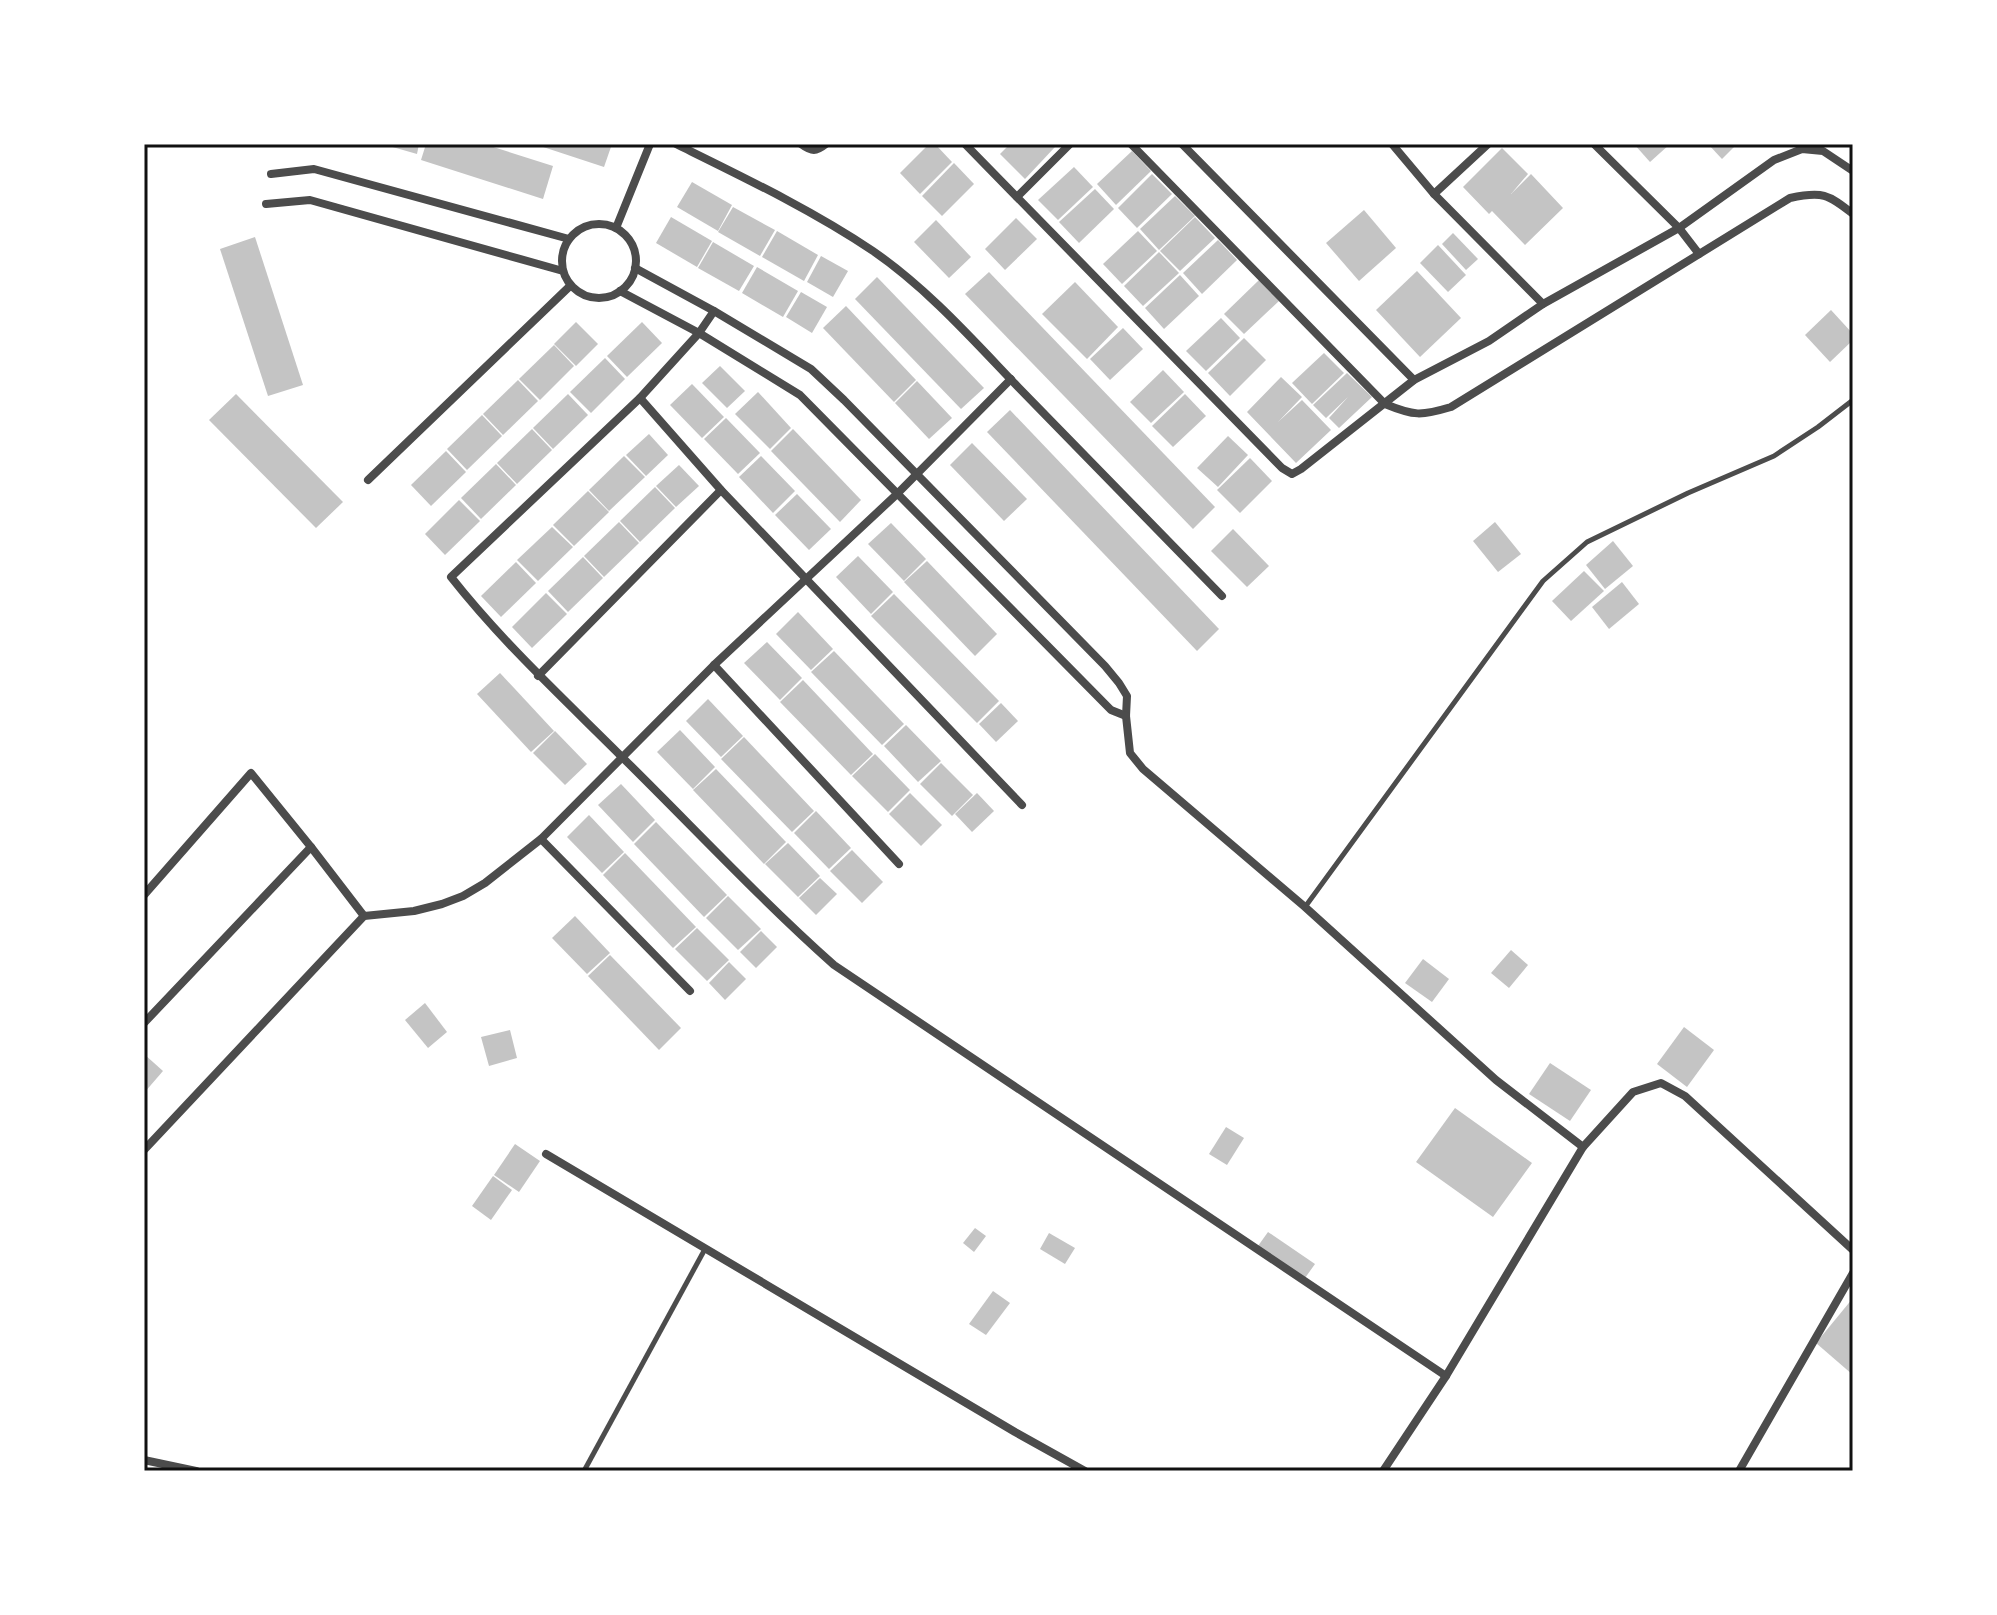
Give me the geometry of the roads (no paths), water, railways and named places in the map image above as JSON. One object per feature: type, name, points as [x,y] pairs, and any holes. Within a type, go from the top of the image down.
[{"type":"street","points":[[616,228],[650,144]]},
{"type":"street","points":[[676,144],[760,185],[874,252],[924,292],[1222,596]]},
{"type":"street","points":[[801,144],[818,151],[826,144]]},
{"type":"street","points":[[965,144],[1282,468],[1292,474],[1414,380],[1489,341],[1543,304],[1679,228],[1774,160],[1800,146],[1823,151],[1851,165]]},
{"type":"street","points":[[1017,197],[1070,144]]},
{"type":"street","points":[[1131,144],[1385,404],[1406,413],[1426,414],[1451,407],[1790,198],[1814,193],[1834,199],[1853,214]]},
{"type":"street","points":[[1182,144],[1414,380]]},
{"type":"street","points":[[1392,144],[1434,194],[1543,304]]},
{"type":"street","points":[[1434,194],[1488,144]]},
{"type":"street","points":[[1594,144],[1679,228],[1699,254]]},
{"type":"street","points":[[271,174],[314,169],[569,239]]},
{"type":"street","points":[[266,204],[310,200],[563,271]]},
{"type":"street","points":[[599,224],[616,228],[632,245],[635,256],[635,268],[629,281],[620,291],[607,297],[593,298],[581,294],[570,286],[563,271],[562,255],[569,239],[582,228],[599,224]]},
{"type":"street","points":[[635,268],[811,369],[1105,666],[1127,696],[1130,753],[1143,769],[1305,907],[1496,1080],[1583,1147]]},
{"type":"street","points":[[368,480],[570,286]]},
{"type":"street","points":[[620,291],[699,333],[800,395],[1111,710],[1126,716]]},
{"type":"street","points":[[714,311],[699,333],[640,398],[451,577],[538,676],[623,757],[764,901],[834,965],[1446,1376]]},
{"type":"street","points":[[144,1150],[364,916],[414,911],[463,896],[485,883],[541,839],[714,665],[917,475],[1011,379]]},
{"type":"street","points":[[640,398],[721,490],[1022,805]]},
{"type":"street","points":[[538,676],[721,490]]},
{"type":"street","points":[[714,665],[899,864]]},
{"type":"street","points":[[144,895],[251,773],[364,916]]},
{"type":"street","points":[[541,839],[690,991]]},
{"type":"street","points":[[144,1023],[311,847]]},
{"type":"street","points":[[1383,1471],[1446,1376],[1583,1147],[1633,1092],[1661,1083],[1685,1096],[1853,1250]]},
{"type":"street","points":[[144,1134],[153,1139]]},
{"type":"street","points":[[546,1154],[1085,1471]]},
{"type":"street","points":[[1739,1471],[1853,1273]]},
{"type":"street","points":[[144,1460],[196,1471]]},
{"type":"lane","points":[[1305,907],[1543,581],[1587,542],[1774,456],[1853,400]]},
{"type":"lane","points":[[584,1471],[706,1248]]}]
